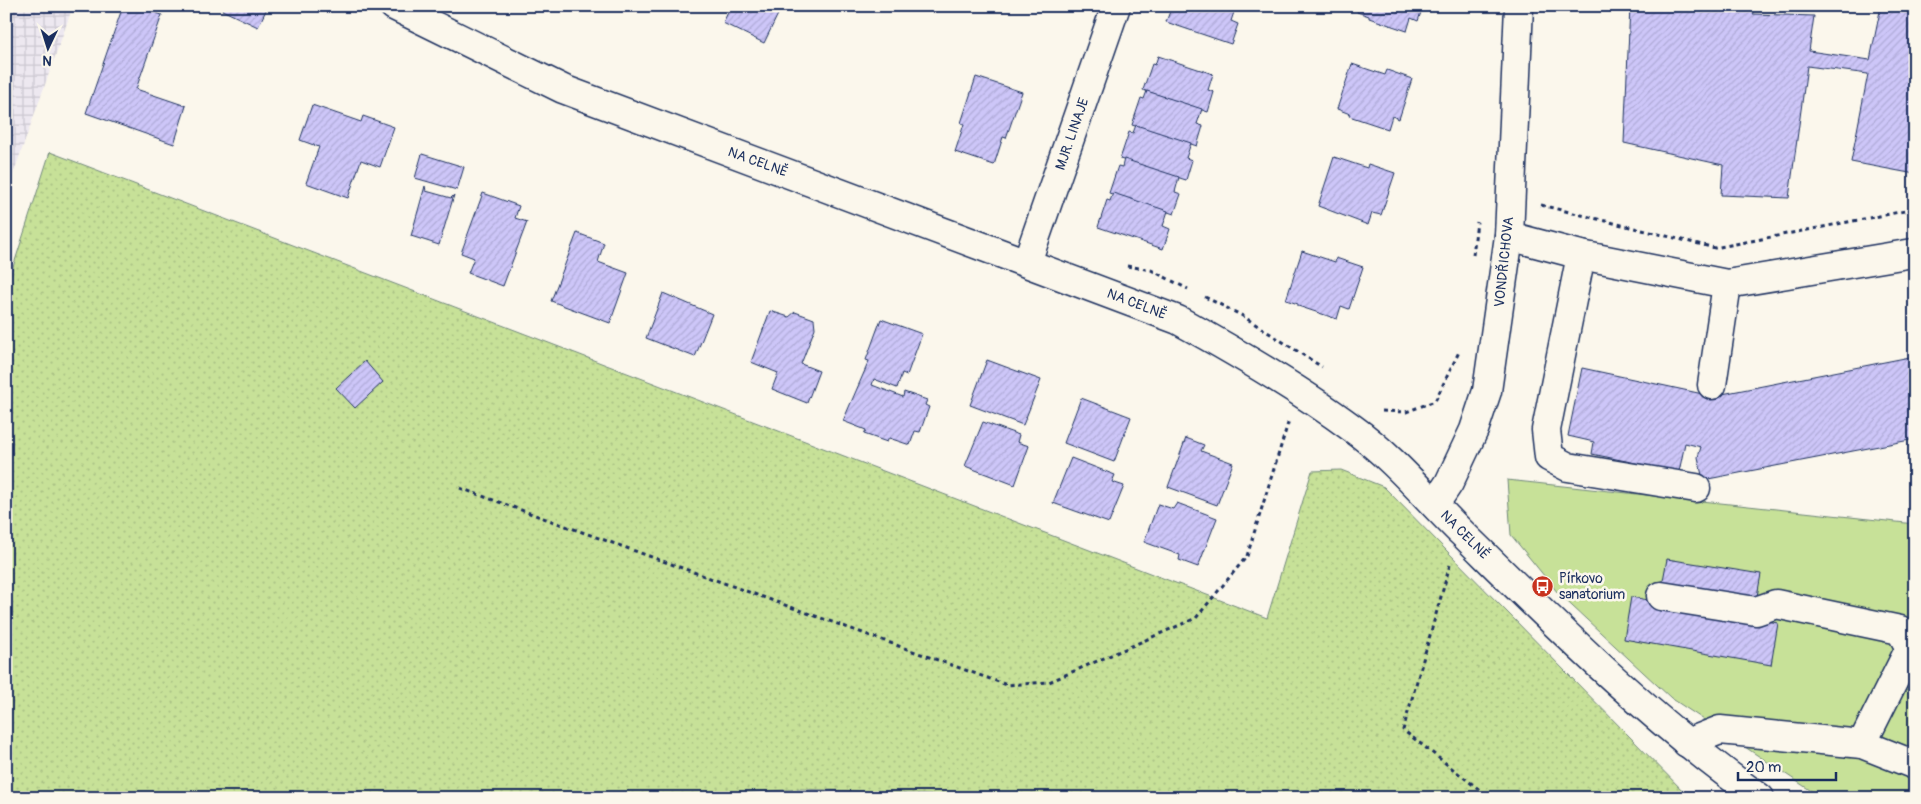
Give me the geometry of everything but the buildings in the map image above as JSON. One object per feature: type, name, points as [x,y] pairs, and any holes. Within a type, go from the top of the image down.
[{"type":"street","name":"NA CELNĚ","points":[[394,6],[563,89],[1178,320],[1240,354],[1353,428],[1397,466],[1460,531],[1589,656],[1687,743],[1760,798]]},
{"type":"street","name":"MJR. LINAJE","points":[[1027,262],[1116,6]]},
{"type":"street","name":"VONDŘICHOVA","points":[[1435,504],[1450,484],[1474,430],[1487,391],[1509,236],[1519,6]]},
{"type":"street","points":[[1509,236],[1581,255],[1727,284],[1913,253]]},
{"type":"street","points":[[1581,255],[1546,430],[1549,457],[1568,467],[1696,488]]},
{"type":"street","points":[[1712,385],[1727,284]]},
{"type":"street","points":[[1661,596],[1756,611],[1776,604],[1900,630],[1912,646],[1862,744]]},
{"type":"street","points":[[1687,743],[1720,730],[1862,744],[1915,765]]},
{"type":"path","points":[[460,488],[1007,685],[1049,682],[1196,618],[1247,556],[1297,392]]},
{"type":"path","points":[[1460,531],[1403,730],[1490,798]]},
{"type":"shaded area","points":[[6,6],[73,6],[6,194]]},
{"type":"green space","points":[[50,152],[1267,618],[1312,471],[1341,470],[1384,487],[1690,798],[999,798],[802,789],[662,798],[6,797],[6,289]]},
{"type":"green space","points":[[1507,480],[1915,524],[1915,798],[1822,798],[1671,698],[1558,593],[1511,535]]},
{"type":"green space","points":[[823,793],[857,798],[781,798]]},
{"type":"place","name":"Pírkovo sanatorium","points":[[1543,586]]}]
